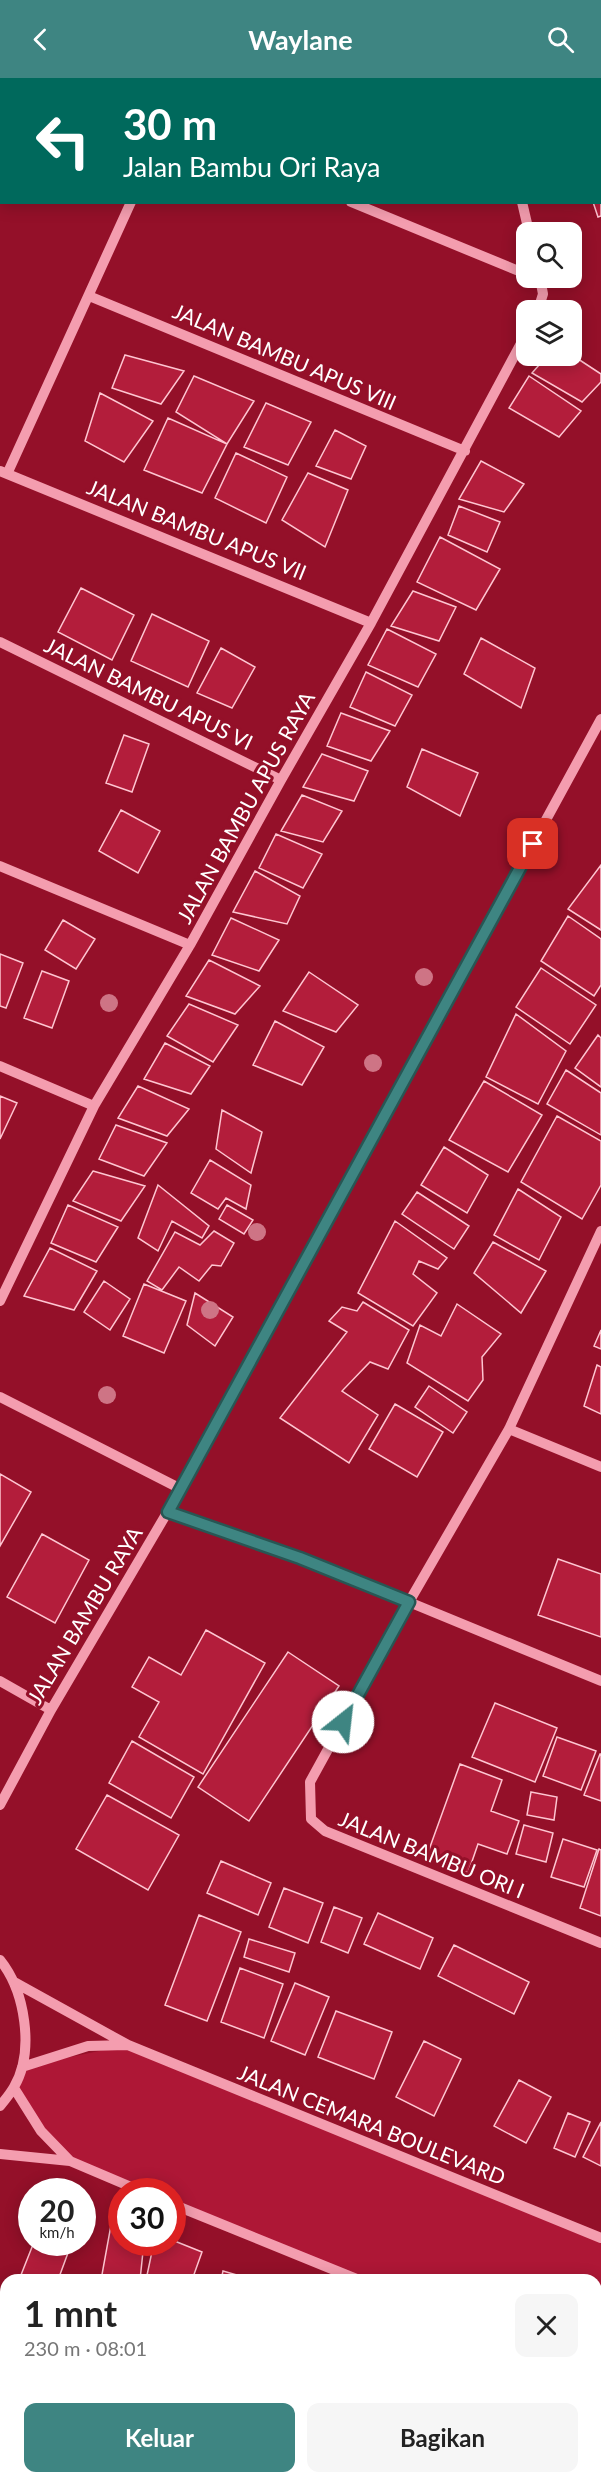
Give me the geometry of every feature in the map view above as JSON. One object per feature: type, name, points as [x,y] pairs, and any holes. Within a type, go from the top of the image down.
[{"type":"street","points":[[4,471],[89,296],[129,204]]},
{"type":"street","points":[[356,204],[516,270]]},
{"type":"street","points":[[522,204],[527,222]]},
{"type":"street","name":"JALAN BAMBU APUS VIII","points":[[89,296],[465,451]]},
{"type":"street","name":"JALAN BAMBU APUS RAYA","points":[[0,1301],[4,1282],[94,1106],[190,945],[280,780],[371,623],[516,353]]},
{"type":"street","name":"JALAN BAMBU APUS VII","points":[[4,471],[371,623]]},
{"type":"street","name":"JALAN BAMBU APUS VI","points":[[0,642],[280,780]]},
{"type":"street","name":"JALAN BAMBU RAYA","points":[[0,1805],[51,1710],[181,1489],[601,719]]},
{"type":"street","points":[[0,866],[190,945]]},
{"type":"street","points":[[0,1066],[94,1106]]},
{"type":"street","points":[[409,1602],[508,1429],[597,1246],[601,1232]]},
{"type":"street","points":[[0,1397],[181,1489]]},
{"type":"street","points":[[508,1429],[601,1467]]},
{"type":"street","points":[[168,1512],[300,1558],[601,1681]]},
{"type":"street","name":"JALAN BAMBU ORI I","points":[[409,1602],[309,1782],[310,1819],[325,1832],[353,1844],[601,1943]]},
{"type":"street","points":[[0,1681],[51,1710]]},
{"type":"street","points":[[0,1960],[14,1982],[26,2024],[22,2067],[14,2088],[0,2106]]},
{"type":"street","name":"JALAN CEMARA BOULEVARD","points":[[14,1982],[128,2045],[601,2238]]},
{"type":"street","name":"JALAN CEMARA BOULEVARD","points":[[22,2067],[88,2046],[128,2045]]},
{"type":"street","points":[[14,2088],[41,2131],[70,2161]]},
{"type":"street","points":[[0,2154],[70,2161],[110,2178]]},
{"type":"street","points":[[186,2210],[344,2274]]},
{"type":"shaded area","points":[[128,2045],[601,2238],[601,2274],[344,2274],[186,2209],[186,2178],[111,2178],[70,2161],[14,2088],[22,2067]]},
{"type":"building","points":[[594,204],[601,204],[601,216],[598,217]]},
{"type":"building","points":[[125,355],[184,371],[161,404],[112,388]]},
{"type":"building","points":[[582,362],[601,374],[601,382],[582,402],[532,373],[538,366],[582,366]]},
{"type":"building","points":[[194,376],[254,401],[227,444],[176,412]]},
{"type":"building","points":[[529,376],[581,411],[559,437],[509,408]]},
{"type":"building","points":[[100,393],[153,421],[124,462],[85,441]]},
{"type":"building","points":[[266,403],[311,422],[288,465],[244,447]]},
{"type":"building","points":[[168,418],[227,444],[202,493],[144,470]]},
{"type":"building","points":[[335,430],[366,446],[351,479],[316,466]]},
{"type":"building","points":[[236,453],[287,477],[266,523],[215,498]]},
{"type":"building","points":[[481,461],[524,484],[504,512],[459,499]]},
{"type":"building","points":[[308,473],[348,490],[325,547],[282,520]]},
{"type":"building","points":[[459,506],[500,522],[487,552],[448,535]]},
{"type":"building","points":[[440,537],[500,569],[476,610],[417,582]]},
{"type":"building","points":[[81,588],[134,615],[112,660],[58,632]]},
{"type":"building","points":[[413,591],[456,607],[439,641],[391,626]]},
{"type":"building","points":[[152,614],[209,641],[188,687],[131,661]]},
{"type":"building","points":[[387,629],[436,654],[418,687],[368,665]]},
{"type":"building","points":[[481,638],[535,668],[521,708],[464,674]]},
{"type":"building","points":[[221,648],[255,667],[232,708],[197,693]]},
{"type":"building","points":[[366,672],[412,695],[395,726],[350,707]]},
{"type":"building","points":[[341,713],[390,731],[371,761],[327,746]]},
{"type":"building","points":[[124,735],[149,744],[132,792],[106,783]]},
{"type":"building","points":[[422,749],[478,773],[460,816],[407,787]]},
{"type":"building","points":[[322,754],[368,771],[354,801],[303,787]]},
{"type":"building","points":[[302,795],[342,811],[323,842],[281,831]]},
{"type":"building","points":[[121,810],[160,831],[138,873],[99,851]]},
{"type":"building","points":[[276,834],[322,854],[303,888],[259,868]]},
{"type":"building","points":[[601,865],[601,930],[568,909]]},
{"type":"building","points":[[255,871],[300,896],[287,924],[233,912]]},
{"type":"building","points":[[568,916],[601,939],[601,985],[594,996],[541,961]]},
{"type":"building","points":[[231,918],[279,940],[259,971],[212,955]]},
{"type":"building","points":[[63,920],[95,939],[76,969],[45,950]]},
{"type":"building","points":[[0,954],[23,963],[6,1008],[0,1006]]},
{"type":"building","points":[[209,960],[260,986],[235,1014],[186,996]]},
{"type":"building","points":[[541,968],[596,1005],[570,1044],[516,1007]]},
{"type":"building","points":[[42,971],[69,981],[52,1028],[24,1018]]},
{"type":"building","points":[[309,972],[358,1005],[336,1032],[283,1011]]},
{"type":"building","points":[[189,1004],[238,1025],[213,1062],[167,1036]]},
{"type":"building","points":[[516,1014],[566,1051],[538,1104],[486,1077]]},
{"type":"building","points":[[275,1021],[324,1047],[302,1085],[253,1065]]},
{"type":"building","points":[[598,1035],[601,1038],[601,1087],[575,1068]]},
{"type":"building","points":[[165,1043],[210,1066],[191,1094],[144,1079]]},
{"type":"building","points":[[566,1070],[601,1093],[601,1135],[547,1104]]},
{"type":"building","points":[[484,1081],[542,1115],[508,1172],[449,1140]]},
{"type":"building","points":[[138,1086],[189,1109],[167,1136],[118,1118]]},
{"type":"building","points":[[0,1096],[17,1103],[0,1139]]},
{"type":"building","points":[[222,1110],[262,1132],[251,1173],[216,1149]]},
{"type":"building","points":[[557,1116],[601,1141],[601,1185],[582,1219],[521,1182]]},
{"type":"building","points":[[116,1125],[167,1143],[144,1176],[99,1159]]},
{"type":"building","points":[[444,1147],[488,1175],[467,1213],[421,1185]]},
{"type":"building","points":[[210,1160],[251,1185],[246,1209],[226,1198],[218,1209],[191,1193]]},
{"type":"building","points":[[93,1171],[145,1186],[121,1221],[73,1201]]},
{"type":"building","points":[[158,1185],[209,1226],[202,1238],[172,1221],[158,1251],[138,1238]]},
{"type":"building","points":[[518,1189],[561,1217],[539,1260],[494,1235]]},
{"type":"building","points":[[417,1192],[469,1226],[454,1249],[402,1214]]},
{"type":"building","points":[[68,1205],[118,1227],[96,1262],[51,1243]]},
{"type":"building","points":[[227,1205],[253,1220],[244,1234],[219,1219]]},
{"type":"building","points":[[395,1221],[447,1258],[438,1269],[419,1261],[413,1274],[437,1293],[413,1326],[358,1293]]},
{"type":"building","points":[[214,1231],[234,1243],[221,1266],[212,1265],[199,1281],[179,1267],[162,1290],[147,1281],[175,1232],[200,1245]]},
{"type":"building","points":[[493,1242],[546,1271],[521,1313],[474,1273]]},
{"type":"building","points":[[50,1248],[97,1271],[74,1310],[24,1296]]},
{"type":"building","points":[[104,1281],[130,1299],[110,1330],[84,1312]]},
{"type":"building","points":[[144,1284],[186,1301],[164,1353],[123,1336]]},
{"type":"building","points":[[195,1293],[233,1317],[215,1346],[187,1325]]},
{"type":"building","points":[[363,1302],[409,1330],[388,1369],[370,1362],[342,1391],[378,1415],[349,1463],[280,1418],[347,1332],[329,1321],[342,1307],[357,1311]]},
{"type":"building","points":[[457,1304],[501,1334],[482,1357],[483,1380],[468,1401],[407,1363],[420,1325],[441,1336]]},
{"type":"building","points":[[601,1330],[601,1349],[594,1346]]},
{"type":"building","points":[[597,1365],[601,1367],[601,1414],[584,1406]]},
{"type":"building","points":[[429,1386],[467,1412],[453,1433],[415,1407]]},
{"type":"building","points":[[395,1404],[443,1432],[417,1477],[369,1449]]},
{"type":"building","points":[[0,1474],[31,1492],[0,1546]]},
{"type":"building","points":[[42,1534],[89,1560],[55,1623],[7,1597]]},
{"type":"building","points":[[558,1559],[601,1574],[601,1637],[538,1615]]},
{"type":"building","points":[[206,1630],[265,1663],[203,1774],[139,1737],[159,1702],[132,1687],[149,1657],[181,1675]]},
{"type":"building","points":[[288,1652],[339,1686],[249,1821],[198,1787]]},
{"type":"building","points":[[495,1703],[557,1728],[535,1782],[472,1757]]},
{"type":"building","points":[[557,1737],[596,1751],[581,1790],[543,1776]]},
{"type":"building","points":[[132,1741],[194,1777],[171,1818],[109,1783]]},
{"type":"building","points":[[601,1754],[601,1801],[584,1795]]},
{"type":"building","points":[[460,1764],[502,1780],[491,1811],[519,1821],[507,1854],[478,1844],[468,1873],[426,1858]]},
{"type":"building","points":[[531,1792],[557,1797],[554,1820],[527,1815]]},
{"type":"building","points":[[107,1795],[179,1835],[148,1890],[76,1849]]},
{"type":"building","points":[[524,1825],[553,1833],[546,1862],[516,1854]]},
{"type":"building","points":[[563,1839],[597,1850],[584,1887],[551,1877]]},
{"type":"building","points":[[599,1849],[601,1850],[601,1916],[580,1908]]},
{"type":"building","points":[[221,1861],[271,1883],[258,1915],[207,1893]]},
{"type":"building","points":[[284,1888],[323,1903],[308,1943],[269,1927]]},
{"type":"building","points":[[334,1907],[362,1918],[348,1953],[321,1942]]},
{"type":"building","points":[[378,1913],[433,1938],[420,1969],[364,1944]]},
{"type":"building","points":[[199,1915],[241,1932],[207,2021],[165,2005]]},
{"type":"building","points":[[249,1939],[295,1953],[289,1972],[244,1957]]},
{"type":"building","points":[[454,1945],[529,1982],[514,2014],[438,1976]]},
{"type":"building","points":[[240,1968],[283,1984],[264,2038],[221,2022]]},
{"type":"building","points":[[295,1983],[329,1997],[305,2055],[271,2041]]},
{"type":"building","points":[[336,2011],[392,2032],[374,2079],[318,2057]]},
{"type":"building","points":[[424,2041],[461,2059],[434,2116],[396,2097]]},
{"type":"building","points":[[519,2080],[551,2097],[526,2143],[494,2126]]},
{"type":"building","points":[[568,2113],[590,2122],[575,2157],[554,2148]]},
{"type":"building","points":[[601,2122],[601,2166],[583,2157]]},
{"type":"building","points":[[108,2242],[108,2256],[143,2256],[141,2274],[102,2274]]},
{"type":"building","points":[[186,2246],[202,2252],[194,2274],[147,2274],[151,2256],[186,2256]]},
{"type":"building","points":[[28,2256],[67,2256],[60,2274],[21,2274]]},
{"type":"route","points":[[343,1722],[409,1602],[319,1565],[168,1512],[533,844]]}]
